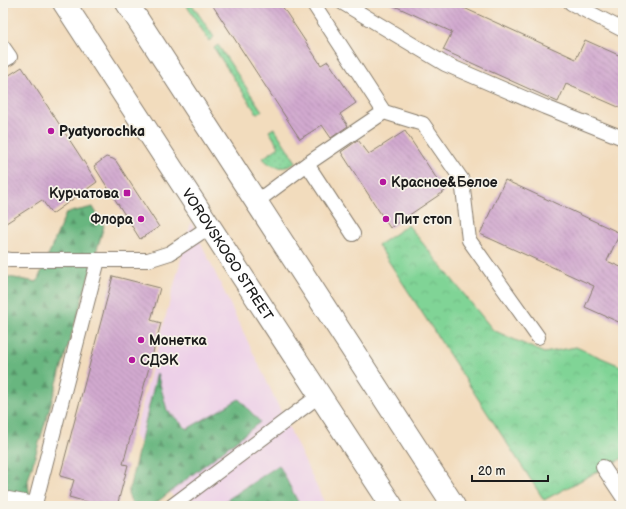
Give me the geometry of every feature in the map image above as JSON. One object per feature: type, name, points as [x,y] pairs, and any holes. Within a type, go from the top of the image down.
[{"type":"main road","name":"VOROVSKOGO STREET","points":[[64,3],[392,506]]},
{"type":"main road","points":[[127,3],[454,506]]},
{"type":"lane","points":[[313,3],[384,112],[423,124],[462,180],[469,240],[538,337]]},
{"type":"lane","points":[[343,3],[445,64],[545,107],[623,138]]},
{"type":"lane","points":[[571,3],[623,30]]},
{"type":"lane","points":[[3,47],[10,57],[3,61]]},
{"type":"lane","points":[[256,202],[307,164],[384,112]]},
{"type":"lane","points":[[307,164],[353,234]]},
{"type":"lane","points":[[3,259],[148,260],[170,253],[209,227]]},
{"type":"lane","points":[[3,498],[36,505],[98,260]]},
{"type":"lane","points":[[172,506],[320,395]]},
{"type":"lane","points":[[603,467],[623,497]]},
{"type":"shaded area","points":[[191,222],[326,506],[179,506],[134,435]]},
{"type":"green space","points":[[185,3],[191,3],[214,37],[209,41]]},
{"type":"green space","points":[[218,45],[262,111],[257,114],[214,48]]},
{"type":"green space","points":[[274,128],[296,162],[288,167],[274,166],[263,158],[279,147],[269,131]]},
{"type":"green space","points":[[93,207],[104,226],[28,480],[30,506],[3,506],[3,276],[37,282],[66,213]]},
{"type":"green space","points":[[408,225],[493,330],[544,353],[576,347],[623,367],[623,458],[544,500],[378,245]]},
{"type":"green space","points":[[157,373],[167,410],[187,429],[239,399],[260,422],[152,506],[133,506],[128,494]]},
{"type":"green space","points":[[279,465],[300,506],[218,506]]},
{"type":"building","points":[[211,3],[280,3],[321,65],[328,61],[356,103],[340,114],[348,126],[331,138],[322,125],[300,139]]},
{"type":"building","points":[[388,3],[466,3],[464,8],[576,59],[585,40],[623,57],[623,109],[566,84],[558,102],[443,50],[452,32]]},
{"type":"building","points":[[22,67],[97,182],[52,214],[42,200],[3,225],[3,79]]},
{"type":"building","points":[[405,131],[445,191],[390,228],[341,152],[358,140],[369,154]]},
{"type":"building","points":[[106,157],[116,161],[159,227],[140,239],[94,166]]},
{"type":"building","points":[[505,180],[620,233],[607,261],[623,268],[623,324],[585,307],[594,286],[480,234]]},
{"type":"building","points":[[113,276],[160,288],[151,320],[161,323],[123,464],[128,465],[117,506],[101,506],[69,497],[74,480],[60,476]]},
{"type":"place","name":"Pyatyorochka","points":[[51,131]]},
{"type":"place","name":"Красное&Белое","points":[[383,182]]},
{"type":"place","name":"Курчатова","points":[[127,193]]},
{"type":"place","name":"Флора","points":[[141,219]]},
{"type":"place","name":"Пит стоп","points":[[386,219]]},
{"type":"place","name":"Монетка","points":[[141,340]]},
{"type":"place","name":"СДЭК","points":[[132,360]]}]
